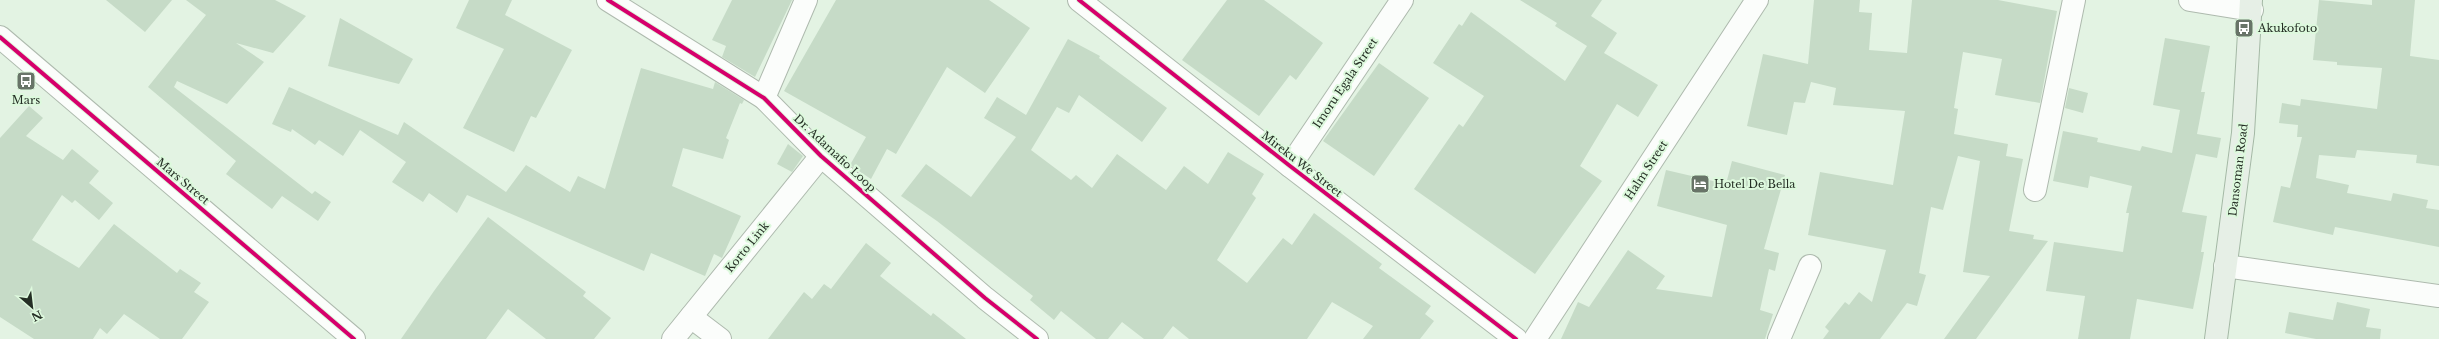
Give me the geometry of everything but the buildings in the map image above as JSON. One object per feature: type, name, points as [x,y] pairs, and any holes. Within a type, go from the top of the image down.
[{"type":"main road","name":"Dansoman Road","points":[[2216,339],[2243,133],[2251,5]]},
{"type":"street","name":"Dr. Adamafio Loop","points":[[608,0],[764,98],[821,156],[985,298],[1037,339]]},
{"type":"street","points":[[764,98],[806,0]]},
{"type":"street","name":"Mireku We Street","points":[[1079,0],[1290,166],[1516,339]]},
{"type":"street","name":"Imoru Egala Street","points":[[1290,166],[1402,0]]},
{"type":"street","name":"Halm Street","points":[[1535,339],[1757,0]]},
{"type":"street","points":[[2035,190],[2074,0]]},
{"type":"street","points":[[2190,0],[2251,5]]},
{"type":"street","name":"Mars Street","points":[[0,37],[354,339]]},
{"type":"street","name":"Korto Link","points":[[673,339],[821,156]]},
{"type":"street","points":[[1779,339],[1810,266]]},
{"type":"street","points":[[2225,266],[2439,296]]},
{"type":"street","points":[[691,317],[720,339]]},
{"type":"cycle path","points":[[608,0],[764,98],[821,156],[985,298],[1037,339]]},
{"type":"cycle path","points":[[1079,0],[1290,166],[1516,339]]},
{"type":"cycle path","points":[[0,37],[354,339]]},
{"type":"place","name":"Akukofoto","points":[[2244,28]]},
{"type":"place","name":"Mars","points":[[26,81]]},
{"type":"place","name":"Hotel De Bella","points":[[1700,184]]}]
